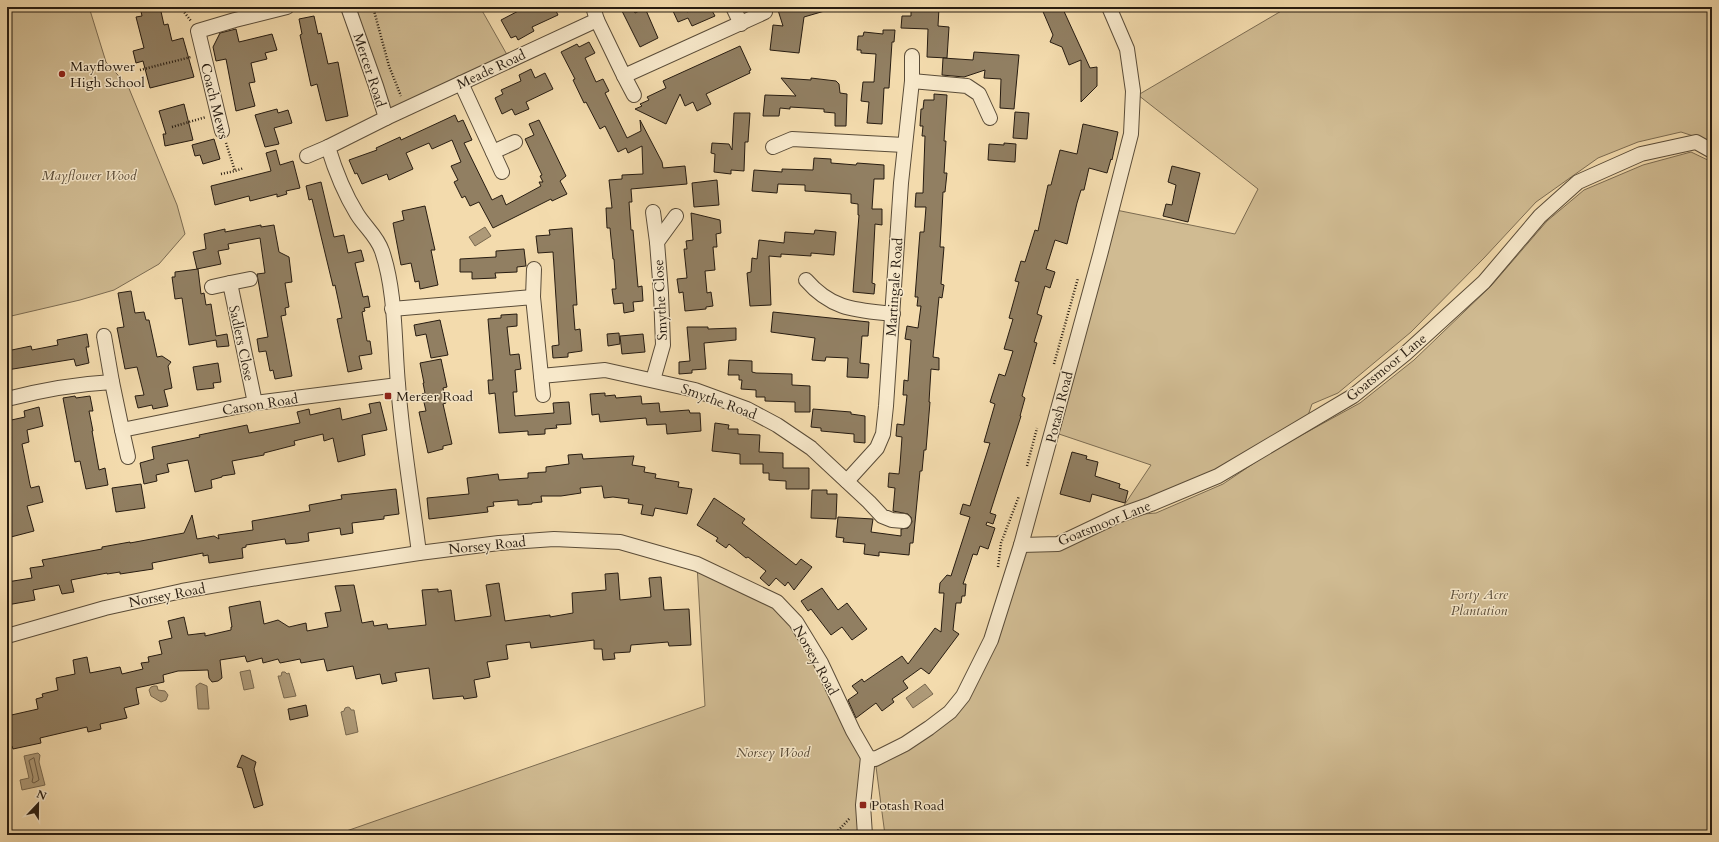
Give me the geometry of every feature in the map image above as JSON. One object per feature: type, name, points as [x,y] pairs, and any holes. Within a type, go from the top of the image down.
[{"type":"street","points":[[198,31],[287,7]]},
{"type":"street","name":"Mercer Road","points":[[307,156],[386,118],[348,7]]},
{"type":"street","points":[[733,7],[740,24]]},
{"type":"street","name":"Potash Road","points":[[872,758],[905,744],[929,728],[950,712],[963,696],[991,640],[1021,545],[1100,255],[1131,134],[1133,91],[1128,49],[1109,7]]},
{"type":"street","points":[[624,76],[765,12]]},
{"type":"street","name":"Meade Road","points":[[386,118],[461,83],[595,13],[634,95]]},
{"type":"street","name":"Coach Mews","points":[[198,31],[222,131]]},
{"type":"street","name":"Martingale Road","points":[[847,481],[877,448],[883,434],[893,314],[904,145],[912,81],[912,56]]},
{"type":"street","points":[[912,81],[967,86],[979,94],[990,118]]},
{"type":"street","points":[[461,83],[502,172]]},
{"type":"street","points":[[773,147],[792,139],[904,145]]},
{"type":"street","points":[[493,152],[515,142]]},
{"type":"street","name":"Goatsmoor Lane","points":[[1021,545],[1058,544],[1117,516],[1151,504],[1218,476],[1353,396],[1404,354],[1484,282],[1540,216],[1578,182],[1641,154],[1696,142],[1712,151]]},
{"type":"street","points":[[328,147],[335,169],[357,214],[374,234],[382,250],[387,270],[392,309],[398,385],[419,553]]},
{"type":"street","name":"Smythe Close","points":[[653,212],[661,293],[663,345],[653,380]]},
{"type":"street","name":"Smythe Close","points":[[657,242],[676,216]]},
{"type":"street","points":[[534,269],[533,297],[543,396]]},
{"type":"street","points":[[212,287],[250,279]]},
{"type":"street","points":[[806,280],[816,292],[830,301],[849,309],[893,314]]},
{"type":"street","name":"Sadlers Close","points":[[230,283],[255,403]]},
{"type":"street","points":[[392,309],[533,297]]},
{"type":"street","points":[[104,336],[128,457]]},
{"type":"street","name":"Smythe Road","points":[[541,376],[605,370],[695,390],[747,409],[777,425],[811,448],[882,516],[892,520],[904,521]]},
{"type":"street","points":[[7,399],[38,391],[83,384],[112,382]]},
{"type":"street","name":"Carson Road","points":[[122,430],[255,403],[398,385]]},
{"type":"street","name":"Norsey Road","points":[[7,636],[105,608],[182,591],[263,576],[499,542],[554,539],[620,542],[697,564],[777,602],[796,622],[821,663],[853,731],[872,758]]},
{"type":"street","points":[[864,835],[863,805],[872,758]]},
{"type":"path","points":[[171,7],[172,10],[181,8],[198,31]]},
{"type":"path","points":[[373,7],[389,66],[406,108]]},
{"type":"path","points":[[140,70],[203,54]]},
{"type":"path","points":[[172,127],[218,114]]},
{"type":"path","name":"Coach Mews","points":[[222,131],[235,171]]},
{"type":"path","points":[[221,174],[244,168]]},
{"type":"path","points":[[834,835],[863,805]]},
{"type":"green space","name":"Mayflower Wood","points":[[7,7],[89,7],[106,62],[128,86],[177,205],[185,234],[159,264],[114,290],[80,300],[7,317]]},
{"type":"green space","points":[[348,7],[480,7],[510,60],[386,118]]},
{"type":"green space","name":"Forty Acre Plantation","points":[[1281,7],[1712,7],[1712,142],[1681,132],[1638,142],[1598,158],[1536,202],[1484,258],[1411,332],[1338,393],[1312,404],[1305,424],[1263,449],[1119,516],[1156,513],[1223,484],[1269,453],[1360,403],[1414,360],[1491,286],[1547,221],[1584,190],[1643,165],[1691,152],[1712,162],[1712,835],[885,835],[875,759],[950,712],[991,640],[1021,545],[1059,544],[1117,516],[1151,465],[1053,432],[1111,209],[1235,234],[1258,189],[1138,95],[1283,10]]},
{"type":"green space","name":"Norsey Wood","points":[[697,564],[777,602],[796,622],[865,759],[863,805],[856,835],[335,835],[705,706]]},
{"type":"water","points":[[485,227],[491,236],[475,246],[469,237]]},
{"type":"water","points":[[250,670],[254,688],[244,690],[240,672]]},
{"type":"water","points":[[282,672],[287,674],[289,673],[296,696],[284,698],[278,676],[281,676]]},
{"type":"water","points":[[200,683],[207,686],[209,709],[198,709],[196,686]]},
{"type":"water","points":[[925,684],[933,694],[913,708],[906,698]]},
{"type":"water","points":[[154,686],[157,686],[158,690],[165,691],[168,695],[166,700],[161,702],[151,696],[149,690]]},
{"type":"water","points":[[348,707],[351,710],[354,710],[358,732],[346,735],[341,712]]},
{"type":"water","points":[[38,753],[40,755],[39,762],[45,785],[22,790],[20,780],[29,778],[24,756]]},
{"type":"building","points":[[140,7],[160,7],[164,25],[168,24],[172,41],[183,38],[194,77],[150,88],[143,61],[136,63],[133,51],[144,48],[136,17],[142,16]]},
{"type":"building","points":[[526,7],[554,7],[558,15],[532,27],[534,31],[518,40],[516,36],[511,38],[501,20]]},
{"type":"building","points":[[620,7],[632,7],[635,13],[645,8],[658,38],[640,47]]},
{"type":"building","points":[[681,7],[685,7],[687,12],[696,7],[710,7],[715,16],[692,26],[688,18],[678,22],[673,11]]},
{"type":"building","points":[[777,7],[828,7],[828,10],[804,17],[799,53],[770,50],[773,25],[783,26]]},
{"type":"building","points":[[915,7],[939,8],[938,26],[949,27],[947,58],[927,57],[928,29],[901,28],[902,16],[911,16],[911,10],[915,10]]},
{"type":"building","points":[[1041,7],[1062,7],[1090,68],[1097,67],[1097,86],[1081,102],[1081,60],[1069,65],[1062,47],[1050,42],[1053,35]]},
{"type":"building","points":[[314,16],[318,34],[321,33],[328,64],[338,62],[348,116],[326,121],[317,84],[311,86],[300,35],[302,34],[299,19]]},
{"type":"building","points":[[236,29],[239,42],[272,34],[277,50],[265,53],[267,59],[251,63],[255,82],[249,83],[255,106],[236,111],[226,59],[216,61],[213,47],[220,33]]},
{"type":"building","points":[[883,30],[895,30],[894,42],[892,42],[889,88],[884,88],[882,124],[867,123],[869,102],[861,101],[863,82],[874,82],[876,54],[861,53],[861,50],[857,50],[858,36],[863,36],[864,32],[883,34]]},
{"type":"building","points":[[589,42],[595,53],[585,58],[596,82],[603,79],[609,91],[605,93],[627,138],[641,131],[640,120],[662,162],[663,168],[685,166],[687,184],[631,189],[632,202],[629,202],[631,230],[633,230],[638,287],[642,286],[643,301],[633,302],[634,311],[624,313],[623,303],[614,304],[612,289],[616,289],[610,228],[607,228],[606,208],[612,208],[609,180],[622,179],[622,175],[643,174],[642,146],[628,153],[626,148],[618,152],[605,126],[600,129],[586,102],[584,103],[573,80],[575,79],[561,52],[577,44],[579,47]]},
{"type":"building","points":[[740,46],[751,70],[749,71],[750,73],[706,94],[711,104],[697,111],[693,102],[685,106],[680,94],[666,124],[635,109],[642,106],[640,104],[649,100],[647,97],[666,88],[663,81]]},
{"type":"building","points":[[974,52],[1019,55],[1014,109],[1000,108],[1001,79],[984,78],[985,70],[964,77],[942,75],[943,58],[973,60]]},
{"type":"building","points":[[531,69],[535,78],[545,73],[553,89],[526,102],[529,109],[515,115],[512,109],[502,114],[495,98],[503,94],[501,90],[521,81],[519,75]]},
{"type":"building","points":[[781,78],[811,80],[811,78],[836,81],[839,84],[840,93],[847,94],[846,126],[835,126],[835,113],[824,112],[824,109],[790,107],[790,109],[780,108],[779,116],[763,116],[765,95],[796,96]]},
{"type":"building","points":[[934,94],[947,95],[944,141],[946,141],[944,173],[947,173],[945,192],[943,192],[940,247],[944,247],[941,284],[944,285],[942,298],[939,297],[933,357],[939,358],[939,370],[931,369],[926,450],[924,450],[922,471],[920,471],[913,543],[910,543],[909,555],[879,552],[879,556],[864,554],[865,544],[843,542],[844,538],[836,537],[838,517],[873,519],[871,532],[901,536],[901,529],[908,528],[912,522],[911,517],[908,514],[893,511],[895,488],[888,487],[889,473],[899,474],[902,437],[896,436],[897,424],[904,425],[907,395],[903,395],[904,380],[908,381],[911,340],[905,339],[907,326],[918,328],[921,306],[917,306],[918,297],[915,297],[920,232],[924,232],[926,207],[915,207],[916,193],[923,193],[925,136],[922,136],[923,126],[920,126],[921,109],[923,109],[924,100],[934,100]]},
{"type":"building","points":[[184,104],[193,140],[165,146],[163,134],[166,134],[159,111]]},
{"type":"building","points":[[277,109],[278,113],[288,110],[292,123],[274,128],[279,144],[265,147],[255,115]]},
{"type":"building","points":[[1015,112],[1029,113],[1027,139],[1013,138]]},
{"type":"building","points":[[734,113],[750,113],[748,142],[745,142],[744,171],[731,170],[731,174],[714,172],[715,154],[711,153],[712,143],[729,144],[732,150]]},
{"type":"building","points":[[455,115],[458,122],[463,120],[472,140],[464,143],[492,200],[502,195],[506,205],[541,186],[539,182],[543,182],[540,176],[542,175],[525,139],[534,135],[529,124],[539,120],[566,176],[560,181],[567,194],[552,201],[551,199],[493,228],[479,202],[470,206],[465,196],[462,198],[454,182],[458,180],[451,166],[461,162],[452,140],[432,149],[429,143],[406,153],[413,169],[389,180],[387,174],[362,184],[357,173],[355,174],[349,160],[377,150],[376,148],[400,137],[401,140]]},
{"type":"building","points":[[1083,124],[1118,132],[1112,160],[1111,159],[1107,173],[1089,168],[1084,190],[1081,190],[1077,203],[1067,244],[1055,240],[1046,269],[1055,272],[1050,288],[1045,286],[1037,314],[1042,316],[1034,342],[1037,343],[1022,396],[1025,398],[1021,416],[990,513],[996,515],[993,524],[987,522],[986,525],[995,528],[988,549],[980,546],[977,555],[973,554],[963,584],[966,584],[965,596],[962,596],[961,603],[956,603],[953,630],[959,634],[929,674],[921,668],[903,681],[908,688],[892,699],[894,702],[882,711],[876,703],[856,718],[848,700],[858,693],[852,686],[862,679],[864,682],[902,656],[908,664],[935,628],[941,632],[944,593],[939,593],[940,583],[947,575],[951,576],[970,517],[960,514],[963,504],[970,506],[990,443],[984,442],[995,404],[990,402],[999,374],[1005,376],[1013,351],[1004,349],[1013,319],[1009,318],[1019,282],[1015,281],[1021,261],[1025,262],[1035,230],[1038,231],[1048,185],[1051,185],[1060,150],[1077,154]]},
{"type":"building","points":[[214,139],[220,159],[203,164],[200,155],[195,156],[192,145]]},
{"type":"building","points":[[1004,143],[1016,144],[1015,162],[988,160],[989,144],[1004,145]]},
{"type":"building","points":[[276,150],[280,165],[293,161],[300,188],[286,191],[287,194],[277,197],[277,194],[250,201],[249,196],[215,205],[211,186],[271,171],[266,153]]},
{"type":"building","points":[[814,158],[831,159],[831,163],[884,165],[884,179],[874,179],[872,209],[882,209],[882,225],[875,224],[872,283],[875,284],[874,294],[853,292],[859,215],[858,204],[851,203],[851,194],[805,191],[805,185],[778,184],[777,193],[752,191],[754,170],[782,172],[782,169],[813,170]]},
{"type":"building","points":[[1172,166],[1200,173],[1188,222],[1163,216],[1166,204],[1172,205],[1176,185],[1168,182]]},
{"type":"building","points":[[717,180],[719,205],[694,207],[692,183]]},
{"type":"building","points":[[321,182],[334,237],[344,235],[348,253],[361,250],[364,261],[355,263],[363,297],[368,296],[370,307],[364,308],[365,311],[362,312],[367,341],[370,341],[372,354],[359,356],[362,369],[348,372],[337,319],[342,318],[335,285],[333,286],[312,199],[309,200],[306,186]]},
{"type":"building","points":[[425,206],[435,250],[431,250],[438,285],[420,289],[419,281],[415,282],[411,263],[401,265],[393,223],[404,220],[402,211]]},
{"type":"building","points":[[691,213],[720,220],[721,233],[716,234],[717,247],[713,247],[715,270],[705,271],[707,293],[711,292],[713,306],[706,307],[706,309],[685,311],[683,292],[679,293],[677,279],[687,278],[684,249],[687,249],[686,241],[693,240]]},
{"type":"building","points":[[261,225],[261,227],[274,225],[279,252],[289,257],[292,282],[285,283],[289,307],[285,308],[286,315],[281,316],[292,376],[275,379],[273,370],[270,371],[266,351],[259,352],[257,339],[268,337],[257,274],[265,273],[260,238],[228,244],[229,249],[218,251],[221,264],[197,269],[193,252],[206,249],[204,234],[225,229],[225,232]]},
{"type":"building","points":[[572,228],[577,305],[573,305],[575,330],[580,329],[582,351],[568,353],[568,357],[553,358],[552,346],[559,345],[553,252],[538,253],[536,236],[550,235],[549,230]]},
{"type":"building","points":[[815,230],[836,232],[834,255],[811,253],[811,256],[781,254],[781,257],[769,256],[771,305],[750,306],[747,273],[751,272],[752,258],[757,259],[759,240],[784,243],[785,232],[814,234]]},
{"type":"building","points":[[524,249],[526,266],[517,267],[517,272],[495,273],[496,278],[472,279],[472,272],[460,272],[460,259],[496,257],[496,251]]},
{"type":"building","points":[[198,269],[201,294],[204,293],[206,305],[211,304],[216,336],[227,334],[229,346],[217,347],[216,340],[189,345],[182,298],[175,299],[172,277],[175,277],[175,272]]},
{"type":"building","points":[[131,291],[135,313],[144,312],[146,320],[149,320],[157,357],[162,356],[171,362],[168,366],[172,388],[164,390],[168,406],[153,409],[152,405],[138,408],[135,396],[144,395],[137,367],[125,369],[117,328],[124,327],[118,293]]},
{"type":"building","points":[[773,312],[869,322],[868,336],[862,336],[860,363],[869,364],[868,378],[847,377],[848,358],[826,357],[825,361],[812,360],[815,338],[771,332]]},
{"type":"building","points":[[517,314],[517,326],[507,327],[510,355],[519,354],[521,369],[515,370],[517,392],[513,392],[515,416],[554,413],[553,403],[569,402],[571,424],[556,425],[557,428],[545,429],[545,434],[528,435],[528,431],[499,433],[495,393],[489,394],[488,380],[493,380],[488,319],[501,318],[501,315]]},
{"type":"building","points":[[440,320],[448,355],[431,358],[426,334],[416,336],[414,325]]},
{"type":"building","points":[[687,327],[708,327],[708,329],[736,328],[736,340],[704,343],[706,369],[692,370],[692,373],[679,374],[679,362],[690,361]]},
{"type":"building","points":[[619,333],[620,344],[608,346],[607,334]]},
{"type":"building","points":[[87,334],[89,347],[86,347],[89,363],[76,366],[74,359],[7,370],[7,351],[31,346],[32,350],[58,345],[57,340]]},
{"type":"building","points":[[643,334],[645,352],[622,354],[620,336]]},
{"type":"building","points":[[441,359],[447,387],[443,388],[446,403],[443,404],[452,444],[443,446],[443,449],[428,453],[419,412],[426,411],[422,394],[425,393],[420,363]]},
{"type":"building","points":[[729,360],[752,361],[752,372],[756,373],[792,374],[792,385],[810,386],[810,412],[795,412],[795,402],[765,401],[765,397],[756,397],[756,390],[741,389],[742,380],[739,380],[739,375],[728,375]]},
{"type":"building","points":[[218,363],[221,382],[213,383],[214,388],[197,390],[193,367]]},
{"type":"building","points":[[605,393],[605,396],[615,395],[616,398],[641,396],[642,404],[659,403],[660,412],[689,410],[690,413],[700,413],[701,431],[667,434],[666,424],[647,425],[646,418],[600,422],[599,414],[592,415],[590,394]]},
{"type":"building","points":[[75,396],[76,398],[90,396],[93,411],[89,411],[99,470],[105,468],[108,485],[86,489],[80,461],[75,462],[63,398]]},
{"type":"building","points":[[380,402],[387,430],[362,435],[365,455],[338,462],[333,438],[324,441],[323,434],[294,441],[295,445],[264,453],[264,455],[232,461],[235,474],[222,476],[211,480],[212,488],[195,492],[188,460],[167,464],[169,472],[156,475],[157,481],[144,484],[140,463],[154,459],[152,447],[247,425],[249,433],[300,423],[297,412],[309,409],[310,415],[340,408],[342,420],[371,413],[369,404]]},
{"type":"building","points":[[39,407],[43,426],[27,430],[29,442],[22,444],[31,488],[39,486],[43,502],[27,506],[34,531],[7,538],[7,421],[25,417],[24,411]]},
{"type":"building","points":[[813,409],[851,412],[851,414],[865,416],[865,443],[854,442],[854,434],[821,431],[821,428],[811,427]]},
{"type":"building","points":[[715,423],[729,425],[728,429],[738,429],[738,434],[760,435],[759,452],[783,453],[783,468],[809,468],[809,489],[786,489],[786,481],[769,480],[769,473],[763,473],[763,464],[740,464],[740,454],[712,451]]},
{"type":"building","points":[[1072,452],[1087,456],[1086,459],[1098,462],[1095,476],[1120,484],[1119,488],[1128,491],[1125,503],[1092,494],[1090,502],[1060,494]]},
{"type":"building","points":[[582,454],[583,459],[634,456],[632,465],[645,467],[644,472],[656,474],[655,478],[679,482],[678,487],[692,489],[687,514],[655,508],[653,516],[641,514],[643,505],[628,503],[629,499],[613,497],[604,498],[602,486],[580,488],[581,493],[561,496],[541,496],[542,502],[532,504],[518,505],[518,500],[493,502],[494,506],[487,507],[488,512],[429,519],[427,498],[469,494],[467,478],[498,474],[499,480],[528,478],[528,473],[546,472],[546,467],[569,464],[568,455]]},
{"type":"building","points":[[141,484],[145,508],[116,512],[112,488]]},
{"type":"building","points":[[396,489],[399,514],[384,516],[384,519],[352,523],[353,533],[341,535],[340,528],[308,533],[309,541],[286,544],[285,539],[246,545],[246,547],[242,548],[243,558],[209,563],[208,555],[203,556],[203,553],[152,563],[153,569],[120,574],[120,572],[107,573],[71,580],[74,592],[62,594],[59,585],[33,590],[35,600],[7,605],[7,582],[32,578],[30,568],[44,566],[42,560],[102,549],[102,547],[184,533],[192,515],[197,539],[214,536],[219,539],[218,535],[253,530],[252,521],[310,511],[309,505],[342,499],[341,495]]},
{"type":"building","points":[[812,490],[827,490],[827,494],[837,494],[836,519],[811,518]]},
{"type":"building","points":[[714,498],[745,519],[742,523],[796,565],[801,559],[812,567],[794,590],[788,582],[785,586],[776,578],[769,586],[760,578],[766,571],[748,557],[746,558],[729,544],[726,548],[716,541],[718,538],[697,525]]},
{"type":"building","points":[[618,573],[620,600],[651,597],[649,578],[661,577],[664,610],[689,609],[691,645],[669,646],[668,642],[631,645],[630,652],[614,653],[615,659],[603,660],[602,649],[594,649],[594,640],[531,648],[530,642],[506,645],[508,659],[487,662],[490,677],[474,680],[477,697],[464,699],[463,696],[433,699],[429,668],[395,673],[397,681],[382,684],[380,674],[356,679],[353,666],[327,671],[324,659],[301,663],[300,659],[280,663],[278,659],[263,663],[262,658],[247,662],[245,656],[220,660],[222,678],[218,681],[212,682],[209,678],[208,670],[178,671],[163,675],[164,682],[136,688],[139,704],[124,708],[127,718],[100,724],[101,729],[88,732],[87,727],[40,738],[41,743],[13,749],[12,746],[7,747],[7,716],[38,709],[36,699],[43,697],[42,694],[58,690],[56,678],[75,674],[73,660],[87,657],[90,673],[120,667],[122,674],[143,669],[141,663],[149,662],[148,657],[162,654],[159,641],[172,638],[168,621],[184,617],[188,635],[205,633],[205,636],[231,630],[232,627],[229,607],[260,601],[264,624],[278,620],[289,627],[306,623],[307,631],[328,627],[325,613],[341,611],[335,586],[354,585],[362,623],[373,621],[374,626],[387,624],[388,629],[426,625],[422,590],[438,589],[438,592],[451,590],[455,621],[491,616],[486,585],[499,583],[505,621],[550,615],[550,617],[573,613],[572,593],[606,590],[605,574]]},
{"type":"building","points":[[822,588],[838,610],[847,603],[867,629],[852,640],[842,627],[831,635],[811,609],[808,611],[801,601]]},
{"type":"building","points":[[306,705],[308,716],[290,720],[288,709]]},
{"type":"building","points":[[242,755],[256,762],[254,769],[263,805],[254,808],[242,768],[237,767]]},
{"type":"place","name":"Mayflower High School","points":[[62,74]]},
{"type":"place","name":"Mercer Road","points":[[388,396]]},
{"type":"place","name":"Potash Road","points":[[863,805]]}]
